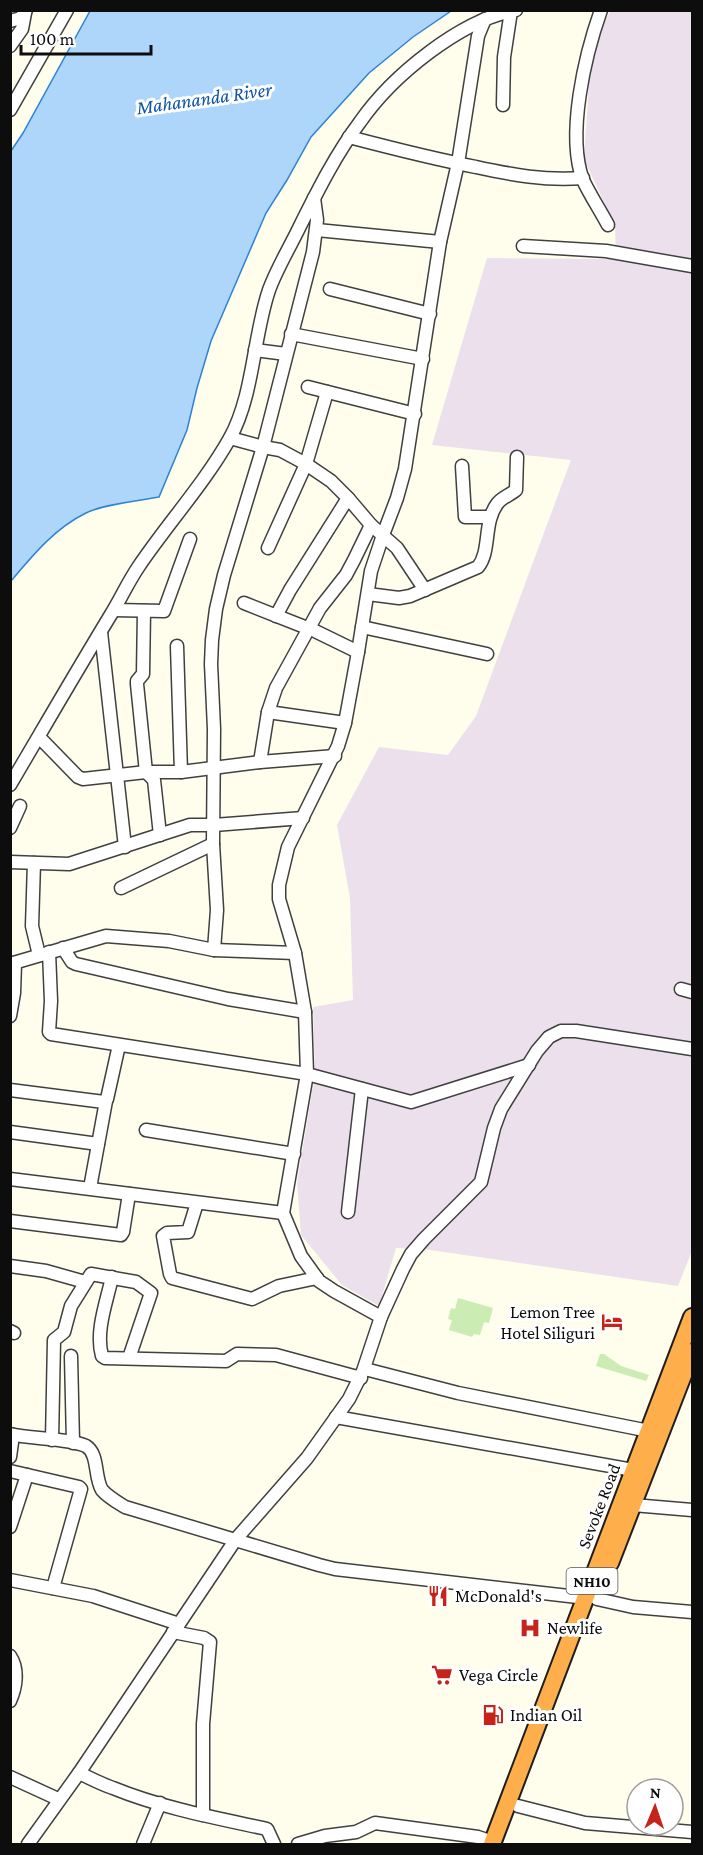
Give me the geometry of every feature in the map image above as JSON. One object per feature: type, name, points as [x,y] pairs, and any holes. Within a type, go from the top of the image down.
[{"type":"highway","name":"Sevoke Road","points":[[496,1844],[518,1806],[633,1470],[693,1317]]},
{"type":"highway","name":"Sevoke Road","points":[[496,1844],[591,1598],[633,1505],[693,1352]]},
{"type":"street","points":[[10,110],[67,10]]},
{"type":"street","points":[[601,10],[587,51],[579,106],[577,152],[583,178],[608,225]]},
{"type":"street","points":[[10,785],[137,569],[167,525],[207,476],[230,438],[250,377],[269,290],[314,198],[361,120],[384,93],[412,67],[460,30],[484,19],[514,11],[504,57],[503,105]]},
{"type":"street","points":[[10,21],[21,18],[25,12]]},
{"type":"street","points":[[10,46],[22,30],[25,12]]},
{"type":"street","points":[[381,1317],[334,1292],[317,1278],[302,1256],[283,1213],[307,1074],[305,1012],[295,953],[279,899],[279,885],[288,848],[335,756],[345,723],[371,571],[405,469],[440,242],[458,163],[478,36],[484,19]]},
{"type":"street","points":[[349,137],[527,177],[564,180],[583,178]]},
{"type":"street","points":[[214,950],[217,910],[213,844],[212,640],[216,609],[263,447],[313,252],[317,230],[314,198]]},
{"type":"street","points":[[317,230],[440,242]]},
{"type":"street","points":[[523,246],[606,251],[693,266]]},
{"type":"street","points":[[330,289],[430,314]]},
{"type":"street","points":[[291,334],[423,359]]},
{"type":"street","points":[[255,350],[286,354]]},
{"type":"street","points":[[308,387],[415,414]]},
{"type":"street","points":[[268,548],[306,464],[327,392]]},
{"type":"street","points":[[230,438],[280,450],[331,481],[405,558],[425,590]]},
{"type":"street","points":[[368,594],[404,598],[479,566],[490,517],[498,502],[516,490],[517,457]]},
{"type":"street","points":[[462,466],[465,517],[490,517]]},
{"type":"street","points":[[276,616],[348,498]]},
{"type":"street","points":[[260,762],[268,712],[276,688],[320,608],[345,575],[371,525]]},
{"type":"street","points":[[114,610],[164,611],[190,539]]},
{"type":"street","points":[[244,603],[308,628],[358,652]]},
{"type":"street","points":[[144,611],[143,674],[137,684],[146,772],[154,780],[160,835]]},
{"type":"street","points":[[362,627],[487,654]]},
{"type":"street","points":[[101,632],[125,847]]},
{"type":"street","points":[[177,646],[181,772]]},
{"type":"street","points":[[268,712],[345,723]]},
{"type":"street","points":[[39,737],[78,777],[83,779],[146,772],[181,772],[335,756]]},
{"type":"street","points":[[10,828],[20,806]]},
{"type":"street","points":[[10,862],[69,864],[194,824],[214,825],[303,818]]},
{"type":"street","points":[[121,888],[213,844]]},
{"type":"street","points":[[33,863],[32,926],[44,954],[50,1034],[307,1074],[408,1101],[415,1101],[529,1065]]},
{"type":"street","points":[[10,1016],[14,993],[13,964],[106,936],[169,941],[214,950],[295,953]]},
{"type":"street","points":[[63,948],[72,962],[76,964],[228,999],[305,1012]]},
{"type":"street","points":[[28,1845],[236,1539],[307,1458],[336,1417],[363,1373],[381,1317],[411,1254],[458,1203],[481,1182],[501,1109],[549,1037],[561,1031],[576,1031],[693,1049]]},
{"type":"street","points":[[90,1188],[118,1045]]},
{"type":"street","points":[[348,1212],[362,1089]]},
{"type":"street","points":[[10,1090],[106,1101]]},
{"type":"street","points":[[146,1130],[294,1154]]},
{"type":"street","points":[[10,1132],[98,1144]]},
{"type":"street","points":[[10,1179],[283,1213]]},
{"type":"street","points":[[10,1221],[121,1235],[129,1194]]},
{"type":"street","points":[[197,1203],[189,1232],[166,1233],[164,1236],[172,1278],[252,1299],[279,1286],[317,1278]]},
{"type":"street","points":[[10,1266],[46,1271],[86,1282]]},
{"type":"street","points":[[52,1440],[54,1340],[64,1332],[71,1306],[89,1276],[94,1274],[136,1282],[151,1293],[129,1358]]},
{"type":"street","points":[[112,1277],[102,1320],[101,1352],[105,1358],[226,1361],[237,1354],[276,1355],[649,1431]]},
{"type":"street","points":[[70,1356],[73,1443]]},
{"type":"street","points":[[336,1417],[633,1470]]},
{"type":"street","points":[[10,1457],[12,1435],[82,1445],[91,1450],[101,1486],[111,1498],[125,1507],[327,1567],[591,1598],[633,1607],[693,1612]]},
{"type":"street","points":[[10,1471],[80,1487],[101,1486]]},
{"type":"street","points":[[10,1527],[27,1475]]},
{"type":"street","points":[[53,1588],[81,1491],[80,1487]]},
{"type":"street","points":[[633,1505],[693,1510]]},
{"type":"street","points":[[10,1580],[93,1596],[210,1642],[203,1724],[203,1815]]},
{"type":"street","points":[[10,1656],[14,1662],[13,1682],[16,1689],[10,1701]]},
{"type":"street","points":[[79,1773],[113,1789],[203,1815],[267,1829],[274,1845]]},
{"type":"street","points":[[10,1777],[58,1799]]},
{"type":"street","points":[[143,1845],[160,1803]]},
{"type":"street","points":[[518,1806],[585,1823],[693,1832]]},
{"type":"street","points":[[298,1845],[325,1836],[356,1832],[375,1823],[478,1837],[496,1844]]},
{"type":"shaded area","points":[[610,11],[692,11],[692,1251],[678,1286],[423,1249],[396,1248],[379,1306],[342,1285],[301,1235],[297,1183],[315,1074],[313,1007],[353,1000],[350,898],[337,825],[379,747],[448,755],[476,716],[571,460],[432,445],[487,258],[616,259],[615,226],[584,159],[591,52]]},
{"type":"green space","points":[[458,1298],[493,1308],[489,1323],[484,1322],[480,1335],[474,1334],[472,1337],[449,1330],[452,1320],[448,1319],[451,1308],[455,1309]]},
{"type":"green space","points":[[600,1354],[604,1354],[621,1366],[649,1375],[646,1381],[596,1366]]},
{"type":"water","name":"Mahananda River","points":[[90,11],[451,11],[413,37],[369,73],[311,137],[266,213],[211,341],[187,430],[159,497],[102,507],[75,519],[45,543],[11,581],[11,151]]},
{"type":"place","name":"Lemon Tree Hotel Siliguri","points":[[612,1322]]},
{"type":"place","name":"McDonald's","points":[[438,1596]]},
{"type":"place","name":"Newlife","points":[[530,1628]]},
{"type":"place","name":"Vega Circle","points":[[442,1675]]},
{"type":"place","name":"Indian Oil","points":[[493,1715]]}]
